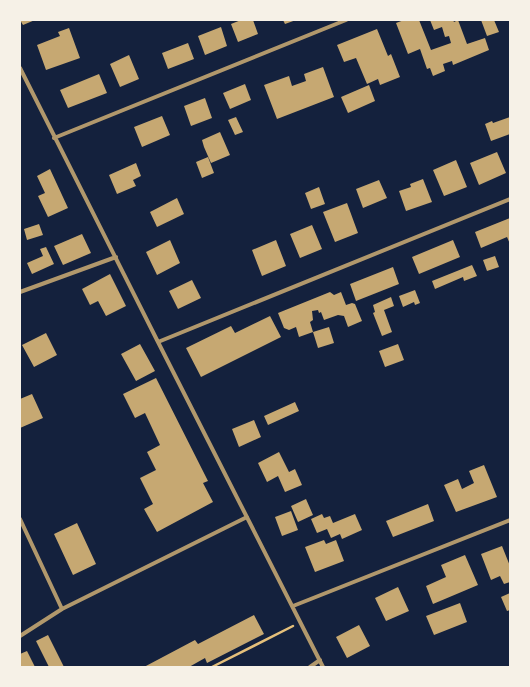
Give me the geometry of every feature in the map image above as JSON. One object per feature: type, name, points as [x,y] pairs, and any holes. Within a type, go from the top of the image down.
[{"type":"street","points":[[54,138],[346,20]]},
{"type":"street","points":[[20,68],[54,138],[324,667]]},
{"type":"street","points":[[158,342],[510,199]]},
{"type":"street","points":[[20,292],[116,258]]},
{"type":"street","points":[[20,636],[62,609],[247,517]]},
{"type":"street","points":[[20,519],[62,609]]},
{"type":"street","points":[[293,606],[510,520]]},
{"type":"street","points":[[310,667],[320,660]]},
{"type":"path","points":[[212,667],[301,622]]},
{"type":"building","points":[[20,20],[35,20],[23,25]]},
{"type":"building","points":[[241,20],[253,20],[258,34],[238,42],[231,24]]},
{"type":"building","points":[[283,20],[296,20],[285,24]]},
{"type":"building","points":[[404,20],[419,20],[431,50],[451,43],[449,36],[445,37],[442,27],[434,30],[430,20],[453,20],[454,22],[458,20],[467,44],[485,38],[489,50],[453,65],[452,61],[443,64],[445,71],[433,76],[430,68],[427,69],[420,49],[408,54],[396,23]]},
{"type":"building","points":[[481,20],[494,20],[499,32],[487,36]]},
{"type":"building","points":[[221,27],[227,46],[205,55],[198,36]]},
{"type":"building","points":[[69,28],[80,58],[46,70],[37,45],[60,36],[58,32]]},
{"type":"building","points":[[377,29],[388,56],[391,54],[400,77],[380,85],[378,79],[367,84],[356,58],[344,62],[337,45]]},
{"type":"building","points":[[188,43],[194,59],[168,69],[162,53]]},
{"type":"building","points":[[129,55],[139,79],[120,87],[110,64]]},
{"type":"building","points":[[323,67],[334,97],[277,119],[264,85],[289,76],[292,86],[306,81],[304,74]]},
{"type":"building","points":[[99,74],[107,93],[68,108],[60,90]]},
{"type":"building","points":[[245,84],[251,100],[230,109],[223,93]]},
{"type":"building","points":[[369,85],[375,101],[348,113],[341,97]]},
{"type":"building","points":[[205,98],[212,118],[191,126],[184,106]]},
{"type":"building","points":[[162,116],[170,135],[142,147],[134,127]]},
{"type":"building","points":[[236,117],[243,132],[235,135],[228,120]]},
{"type":"building","points":[[510,117],[510,134],[491,141],[485,124]]},
{"type":"building","points":[[220,132],[230,155],[211,163],[202,140]]},
{"type":"building","points":[[497,152],[506,173],[479,185],[470,163]]},
{"type":"building","points":[[208,157],[214,173],[202,178],[196,162]]},
{"type":"building","points":[[456,160],[467,187],[444,196],[433,170]]},
{"type":"building","points":[[136,163],[141,176],[133,180],[136,186],[117,194],[109,175]]},
{"type":"building","points":[[50,169],[68,208],[48,217],[38,196],[45,193],[37,176]]},
{"type":"building","points":[[423,179],[432,202],[406,211],[399,191],[411,187],[410,184]]},
{"type":"building","points":[[379,180],[387,198],[363,208],[356,189]]},
{"type":"building","points":[[319,187],[325,204],[311,209],[305,193]]},
{"type":"building","points":[[177,198],[184,214],[157,227],[150,212]]},
{"type":"building","points":[[347,203],[358,233],[335,242],[323,212]]},
{"type":"building","points":[[510,218],[510,244],[507,237],[481,248],[475,232]]},
{"type":"building","points":[[39,224],[43,235],[27,240],[24,229]]},
{"type":"building","points":[[312,225],[322,249],[300,258],[290,234]]},
{"type":"building","points":[[82,234],[91,253],[63,265],[54,246]]},
{"type":"building","points":[[170,240],[180,263],[157,275],[146,252]]},
{"type":"building","points":[[276,240],[286,266],[262,276],[252,250]]},
{"type":"building","points":[[453,240],[460,257],[419,274],[412,257]]},
{"type":"building","points":[[46,247],[54,264],[32,274],[27,263],[43,256],[40,249]]},
{"type":"building","points":[[495,256],[499,267],[487,271],[483,260]]},
{"type":"building","points":[[472,265],[477,276],[464,281],[463,277],[435,289],[432,281]]},
{"type":"building","points":[[393,267],[399,284],[356,301],[350,284]]},
{"type":"building","points":[[110,274],[126,306],[106,316],[98,301],[90,305],[82,289]]},
{"type":"building","points":[[192,280],[201,298],[178,309],[169,291]]},
{"type":"building","points":[[415,290],[420,303],[415,305],[414,302],[403,307],[399,296]]},
{"type":"building","points":[[330,292],[334,295],[341,292],[346,305],[352,303],[355,304],[362,321],[348,327],[344,316],[338,315],[324,320],[321,312],[319,313],[318,310],[312,311],[313,320],[310,322],[313,332],[299,337],[296,327],[289,330],[284,328],[278,313]]},
{"type":"building","points":[[391,297],[394,306],[384,310],[392,332],[382,336],[373,313],[375,312],[373,305]]},
{"type":"building","points":[[270,316],[281,337],[201,377],[186,348],[231,326],[235,333]]},
{"type":"building","points":[[329,327],[334,343],[318,348],[313,332]]},
{"type":"building","points":[[46,333],[57,355],[34,367],[22,345]]},
{"type":"building","points":[[140,344],[155,371],[136,381],[121,354]]},
{"type":"building","points":[[398,344],[404,360],[385,367],[379,351]]},
{"type":"building","points":[[156,378],[208,481],[203,483],[213,502],[157,532],[144,509],[153,504],[140,478],[156,470],[147,452],[160,445],[145,413],[135,418],[123,394]]},
{"type":"building","points":[[32,394],[43,418],[20,428],[20,399]]},
{"type":"building","points":[[295,402],[299,411],[268,425],[264,416]]},
{"type":"building","points":[[254,420],[261,437],[239,447],[232,429]]},
{"type":"building","points":[[279,452],[289,472],[295,469],[302,485],[285,492],[278,476],[267,482],[258,463]]},
{"type":"building","points":[[484,465],[497,497],[456,512],[444,485],[458,479],[462,489],[474,483],[469,471]]},
{"type":"building","points":[[306,499],[313,515],[298,522],[291,506]]},
{"type":"building","points":[[428,504],[434,521],[393,537],[386,521]]},
{"type":"building","points":[[291,511],[298,530],[282,536],[275,517]]},
{"type":"building","points":[[322,514],[324,518],[330,516],[333,523],[355,514],[362,530],[342,539],[340,534],[331,538],[327,529],[317,533],[311,519]]},
{"type":"building","points":[[77,523],[96,564],[73,575],[54,534]]},
{"type":"building","points":[[324,540],[326,544],[336,540],[344,561],[315,572],[305,547]]},
{"type":"building","points":[[502,546],[510,566],[510,582],[504,584],[500,576],[491,580],[481,554]]},
{"type":"building","points":[[465,555],[478,585],[433,604],[426,586],[446,577],[441,565]]},
{"type":"building","points":[[398,587],[409,611],[386,621],[375,598]]},
{"type":"building","points":[[510,593],[510,610],[507,611],[501,597]]},
{"type":"building","points":[[460,603],[467,622],[434,635],[426,616]]},
{"type":"building","points":[[254,615],[264,634],[207,663],[205,658],[189,667],[144,667],[195,640],[198,644]]},
{"type":"building","points":[[359,625],[370,646],[347,658],[336,637]]},
{"type":"building","points":[[48,635],[64,667],[49,667],[36,641]]},
{"type":"building","points":[[27,651],[35,667],[20,667],[20,654]]}]
